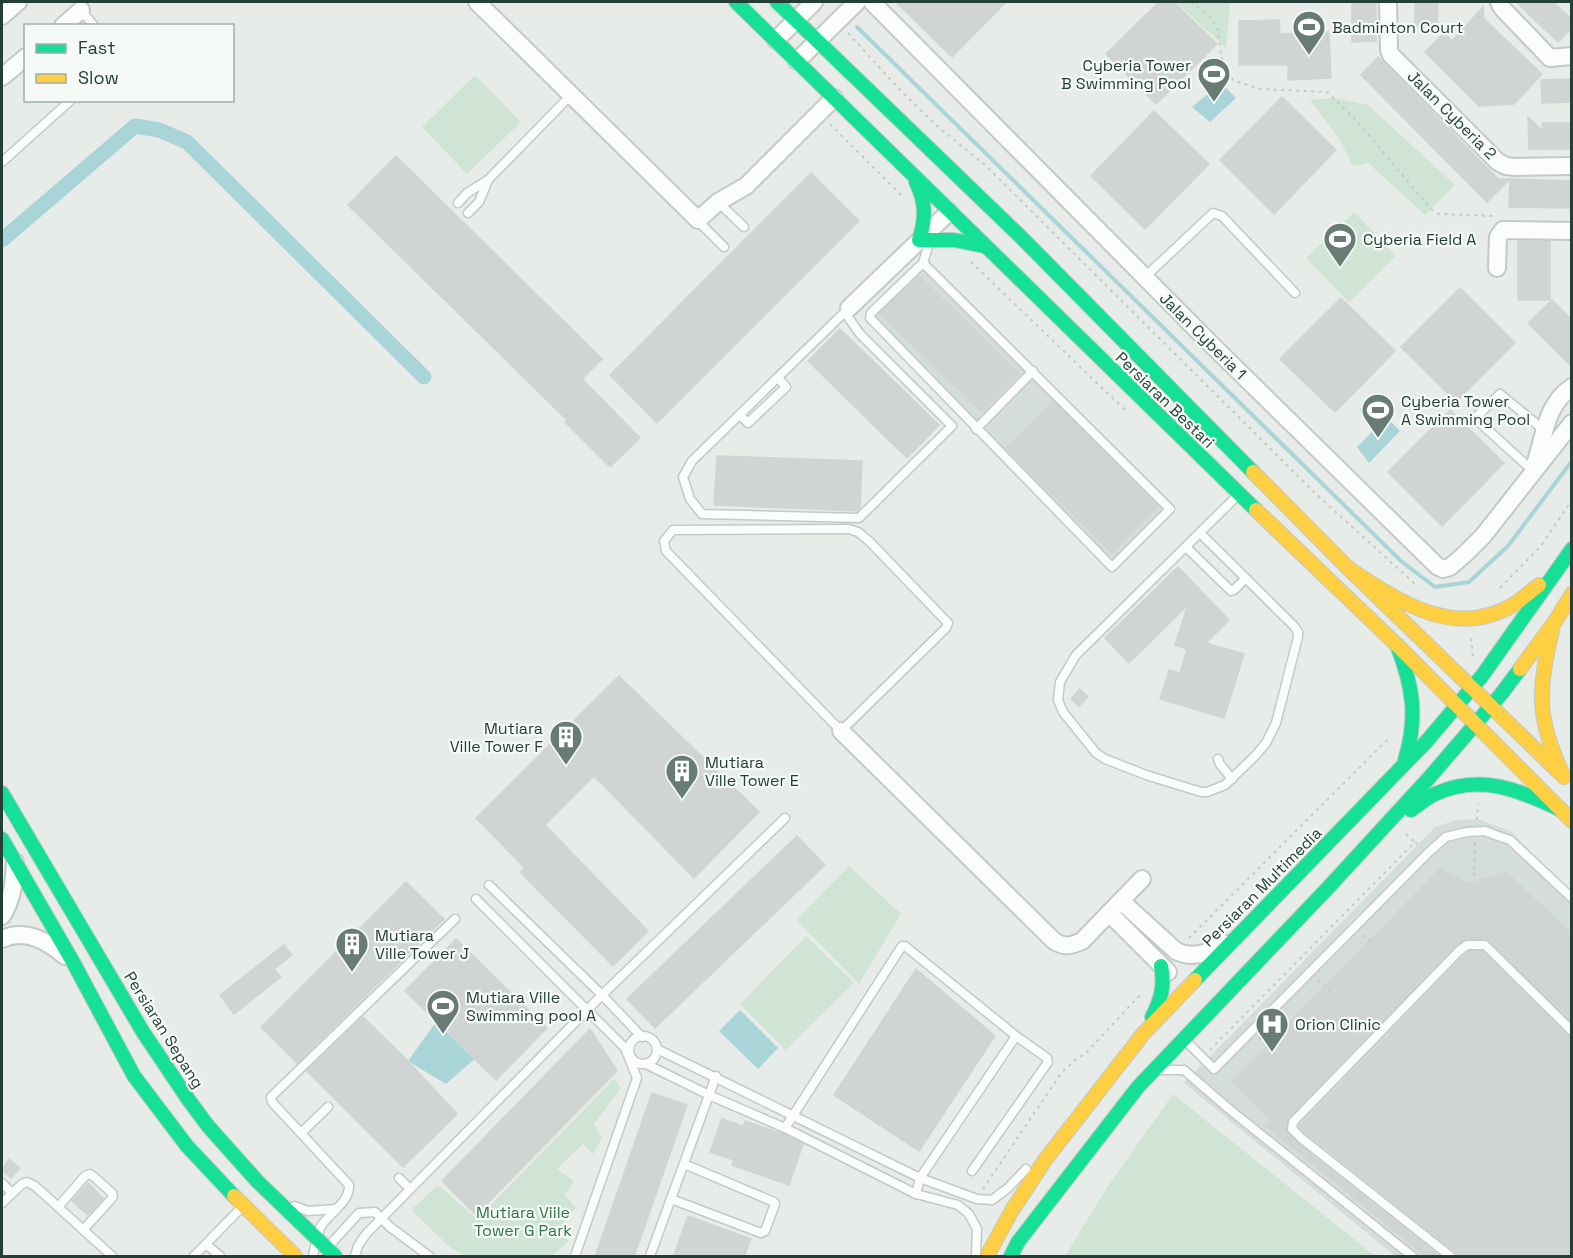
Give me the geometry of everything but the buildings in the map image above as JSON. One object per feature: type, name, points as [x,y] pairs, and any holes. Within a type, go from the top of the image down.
[{"type":"main road","name":"Persiaran Bestari","points":[[736,2],[915,178],[958,203],[984,246],[1239,495],[1397,645],[1572,821]]},
{"type":"main road","name":"Persiaran Bestari","points":[[777,2],[1022,238],[1348,568],[1568,781]]},
{"type":"main road","points":[[921,141],[921,156],[958,203],[1002,238],[1022,238]]},
{"type":"main road","points":[[915,178],[925,204],[925,240],[954,240],[984,246]]},
{"type":"main road","points":[[1348,568],[1395,599],[1427,614],[1448,619],[1469,619],[1491,615],[1513,605],[1533,591],[1572,549]]},
{"type":"main road","name":"Persiaran Multimedia","points":[[987,1257],[1011,1212],[1045,1160],[1143,1034],[1196,995],[1246,927],[1402,769],[1458,706],[1539,598],[1572,549]]},
{"type":"main road","points":[[1011,1257],[1018,1242],[1110,1119],[1152,1072],[1182,1048],[1273,945],[1383,829],[1491,706],[1556,620],[1572,594]]},
{"type":"main road","points":[[1556,620],[1548,648],[1542,717],[1550,747],[1568,781]]},
{"type":"main road","points":[[1397,645],[1410,679],[1414,711],[1414,729],[1402,769]]},
{"type":"main road","points":[[1383,829],[1435,794],[1454,787],[1480,783],[1511,787],[1561,810]]},
{"type":"main road","name":"Persiaran Sepang","points":[[2,793],[143,1032],[188,1099],[208,1126],[274,1198],[326,1248]]},
{"type":"main road","points":[[2,839],[73,962],[134,1076],[188,1146],[243,1206],[295,1257]]},
{"type":"main road","points":[[1196,995],[1259,949],[1273,945]]},
{"type":"main road","points":[[1143,1034],[1162,993],[1164,976],[1161,966]]},
{"type":"street","points":[[2,16],[18,2]]},
{"type":"street","points":[[477,2],[696,219],[701,219],[718,202],[746,186],[834,98]]},
{"type":"street","points":[[776,40],[814,2]]},
{"type":"street","points":[[797,61],[857,2]]},
{"type":"street","name":"Jalan Cyberia 1","points":[[872,2],[1215,348],[1437,566],[1443,569],[1450,567],[1483,536],[1572,423]]},
{"type":"street","name":"Jalan Cyberia 2","points":[[1388,2],[1391,55],[1498,162],[1514,167],[1572,166]]},
{"type":"street","points":[[1500,2],[1502,8],[1550,58],[1572,57]]},
{"type":"street","points":[[65,24],[81,10]]},
{"type":"street","points":[[2,77],[24,59]]},
{"type":"street","points":[[849,308],[886,272],[925,240],[958,203]]},
{"type":"street","points":[[1497,268],[1498,237],[1503,230],[1572,231]]},
{"type":"street","name":"Jalan Cyberia 1","points":[[1533,471],[1555,401],[1572,387]]},
{"type":"street","points":[[841,731],[1060,945],[1070,946],[1082,941],[1142,880],[1140,903],[1146,921],[1154,932]]},
{"type":"street","points":[[2,916],[13,891],[15,862]]},
{"type":"street","points":[[1115,907],[1154,932],[1185,956],[1199,955],[1218,947],[1246,927]]},
{"type":"street","points":[[1115,907],[1137,942],[1161,966],[1196,995]]},
{"type":"street","points":[[1088,934],[1096,931],[1114,931],[1137,942]]},
{"type":"street","points":[[2,939],[10,935],[27,935],[47,942],[73,962]]},
{"type":"lane","points":[[81,10],[92,24]]},
{"type":"lane","points":[[458,203],[467,193],[488,180],[571,95]]},
{"type":"lane","points":[[2,162],[69,102]]},
{"type":"lane","points":[[468,213],[479,202],[488,180]]},
{"type":"lane","points":[[718,202],[744,227]]},
{"type":"lane","points":[[1144,277],[1213,213],[1222,216],[1295,293]]},
{"type":"lane","points":[[696,219],[724,247]]},
{"type":"lane","points":[[924,263],[1170,509],[1112,567],[870,318],[871,313],[924,263],[925,240]]},
{"type":"lane","points":[[886,272],[900,284]]},
{"type":"lane","points":[[849,308],[848,318],[860,334],[952,426],[859,518],[702,514],[690,499],[683,477],[692,461],[849,308]]},
{"type":"lane","points":[[976,429],[1033,371]]},
{"type":"lane","points":[[1533,471],[1479,421],[1477,416],[1500,394],[1545,431]]},
{"type":"lane","points":[[1200,533],[1298,632],[1276,723],[1266,743],[1232,779],[1216,789],[1201,792],[1146,775],[1105,759],[1096,753],[1063,712],[1058,700],[1060,682],[1076,655],[1186,546],[1239,495]]},
{"type":"lane","points":[[849,529],[858,532],[948,623],[946,628],[841,731],[666,551],[664,541],[672,531],[849,529]]},
{"type":"lane","points":[[1186,546],[1230,591],[1246,578]]},
{"type":"lane","points":[[1218,759],[1232,779]]},
{"type":"lane","points":[[356,1257],[358,1246],[381,1218],[602,995],[784,818]]},
{"type":"lane","points":[[1182,1048],[1203,1057],[1214,1068],[1428,852],[1446,837],[1485,831],[1510,840],[1572,898]]},
{"type":"lane","points":[[489,885],[642,1037],[650,1039],[657,1049],[920,1178],[977,1199],[992,1200],[1008,1188],[1041,1152],[1063,1138]]},
{"type":"lane","points":[[476,899],[627,1050],[635,1062],[646,1064],[709,1095],[785,1128],[916,1194],[958,1205],[969,1214],[977,1229],[976,1257]]},
{"type":"lane","points":[[326,1248],[326,1219],[349,1193],[349,1185],[272,1102],[271,1097],[455,919]]},
{"type":"lane","points":[[1450,1257],[1301,1138],[1292,1129],[1293,1122],[1467,945],[1485,945],[1572,1031]]},
{"type":"lane","points":[[785,1128],[902,946],[905,946],[1016,1036],[1047,1058],[1048,1062],[972,1171]]},
{"type":"lane","points":[[916,1194],[920,1178],[1016,1036]]},
{"type":"lane","points":[[627,1050],[633,1042],[642,1037]]},
{"type":"lane","points":[[1182,1048],[1188,1073]]},
{"type":"lane","points":[[646,1064],[655,1057],[657,1049]]},
{"type":"lane","points":[[575,1257],[637,1078],[627,1050]]},
{"type":"lane","points":[[1152,1072],[1164,1069],[1188,1073],[1412,1257]]},
{"type":"lane","points":[[650,1257],[716,1076]]},
{"type":"lane","points":[[301,1133],[328,1107]]},
{"type":"lane","points":[[671,1199],[761,1233],[765,1231],[775,1204],[772,1200],[684,1164]]},
{"type":"lane","points":[[58,1207],[85,1176],[90,1174],[93,1176],[112,1193],[113,1197],[84,1229]]},
{"type":"lane","points":[[399,1178],[410,1189]]},
{"type":"lane","points":[[2,1203],[11,1192],[27,1182],[35,1186],[84,1229],[112,1257]]},
{"type":"lane","points":[[2,1183],[11,1192]]},
{"type":"lane","points":[[274,1198],[308,1211],[336,1209]]},
{"type":"lane","points":[[194,1257],[243,1206]]},
{"type":"lane","points":[[313,1257],[326,1248],[359,1213],[375,1212],[429,1257]]},
{"type":"lane","points":[[207,1245],[220,1257]]},
{"type":"path","points":[[1191,2],[1211,17],[1218,30],[1221,56],[1233,80],[1259,88],[1327,92],[1357,122],[1431,209],[1438,214],[1496,216]]},
{"type":"path","points":[[837,21],[902,92],[938,127],[984,164],[1316,494],[1423,591]]},
{"type":"path","points":[[819,113],[902,197]]},
{"type":"path","points":[[954,240],[958,250],[1131,416]]},
{"type":"path","points":[[1500,588],[1540,547],[1572,500]]},
{"type":"path","points":[[1176,951],[1388,741],[1393,732]]},
{"type":"path","points":[[1474,876],[1476,832]]},
{"type":"path","points":[[1203,1057],[1415,842],[1428,852]]},
{"type":"path","points":[[1354,927],[1373,945]]},
{"type":"path","points":[[1318,932],[1323,937]]},
{"type":"path","points":[[1310,972],[1331,993]]},
{"type":"path","points":[[977,1199],[1062,1072],[1086,1053],[1144,990]]},
{"type":"shaded area","points":[[922,268],[1165,509],[1112,563],[873,316]]},
{"type":"shaded area","points":[[1478,819],[1510,831],[1571,891],[1571,1256],[1395,1256],[1184,1083],[1435,827],[1456,820]]},
{"type":"green space","points":[[1176,2],[1230,2],[1226,48]]},
{"type":"green space","points":[[475,75],[521,122],[467,174],[422,127]]},
{"type":"green space","points":[[1334,98],[1368,105],[1455,185],[1425,215],[1368,163],[1353,166],[1338,137],[1310,100]]},
{"type":"green space","points":[[1354,212],[1396,256],[1349,302],[1306,258]]},
{"type":"green space","points":[[849,866],[901,914],[859,984],[796,920]]},
{"type":"green space","points":[[806,936],[854,983],[786,1050],[740,1004]]},
{"type":"green space","name":"Mutiara Viile Tower G Park","points":[[614,1079],[621,1088],[594,1124],[602,1138],[593,1154],[583,1144],[557,1169],[574,1181],[565,1195],[576,1208],[556,1231],[569,1241],[552,1256],[465,1256],[450,1247],[411,1210],[438,1185],[477,1219]]},
{"type":"green space","points":[[1173,1094],[1375,1256],[1065,1256],[1106,1189]]},
{"type":"water","name":"Cyberia Tower B Swimming Pool","points":[[1221,83],[1236,98],[1210,122],[1192,107]]},
{"type":"water","name":"Cyberia Tower A Swimming Pool","points":[[1370,401],[1400,431],[1369,463],[1357,447],[1376,428],[1359,409]]},
{"type":"water","points":[[740,1010],[778,1048],[758,1069],[719,1031]]},
{"type":"water","name":"Mutiara Ville Swimming pool A","points":[[442,1014],[478,1056],[446,1084],[408,1061]]},
{"type":"waterway","points":[[857,27],[1401,561],[1435,587],[1469,582],[1508,546],[1572,461]]},
{"type":"waterway","points":[[2,240],[135,126],[159,130],[187,142],[424,377]]},
{"type":"traffic: fast","points":[[736,2],[1256,510]]},
{"type":"traffic: fast","points":[[777,2],[1022,238],[1253,472]]},
{"type":"traffic: fast","points":[[916,182],[924,211],[919,240],[954,240],[984,246]]},
{"type":"traffic: fast","points":[[1195,980],[1426,742],[1482,676],[1572,549]]},
{"type":"traffic: fast","points":[[1397,645],[1407,675],[1412,702],[1411,730],[1405,760]]},
{"type":"traffic: fast","points":[[1011,1256],[1018,1242],[1138,1087],[1326,890],[1429,778],[1520,669]]},
{"type":"traffic: fast","points":[[1411,810],[1432,796],[1452,788],[1468,785],[1484,785],[1515,791],[1561,810]]},
{"type":"traffic: fast","points":[[2,793],[143,1032],[188,1099],[208,1126],[257,1181],[335,1256]]},
{"type":"traffic: fast","points":[[2,839],[73,962],[134,1076],[187,1146],[234,1196]]},
{"type":"traffic: fast","points":[[1152,1017],[1161,992],[1163,980],[1161,966]]},
{"type":"traffic: slow","points":[[1253,472],[1348,568],[1560,773]]},
{"type":"traffic: slow","points":[[1256,510],[1397,645],[1572,821]]},
{"type":"traffic: slow","points":[[1348,568],[1387,593],[1427,612],[1469,619],[1491,615],[1513,605],[1539,585]]},
{"type":"traffic: slow","points":[[1520,669],[1572,594]]},
{"type":"traffic: slow","points":[[1552,631],[1544,671],[1542,706],[1549,739],[1564,777]]},
{"type":"traffic: slow","points":[[987,1256],[1011,1212],[1045,1160],[1143,1034],[1195,980]]},
{"type":"traffic: slow","points":[[234,1196],[295,1256]]},
{"type":"place","name":"Badminton Court","points":[[1309,56]]},
{"type":"place","name":"Cyberia Tower B Swimming Pool","points":[[1214,103]]},
{"type":"place","name":"Cyberia Field A","points":[[1340,268]]},
{"type":"place","name":"Cyberia Tower A Swimming Pool","points":[[1378,439]]},
{"type":"place","name":"Mutiara Ville Tower F","points":[[566,766]]},
{"type":"place","name":"Mutiara Ville Tower E","points":[[682,800]]},
{"type":"place","name":"Mutiara Ville Tower J","points":[[352,973]]},
{"type":"place","name":"Mutiara Ville Swimming pool A","points":[[443,1035]]},
{"type":"place","name":"Orion Clinic","points":[[1272,1053]]}]
